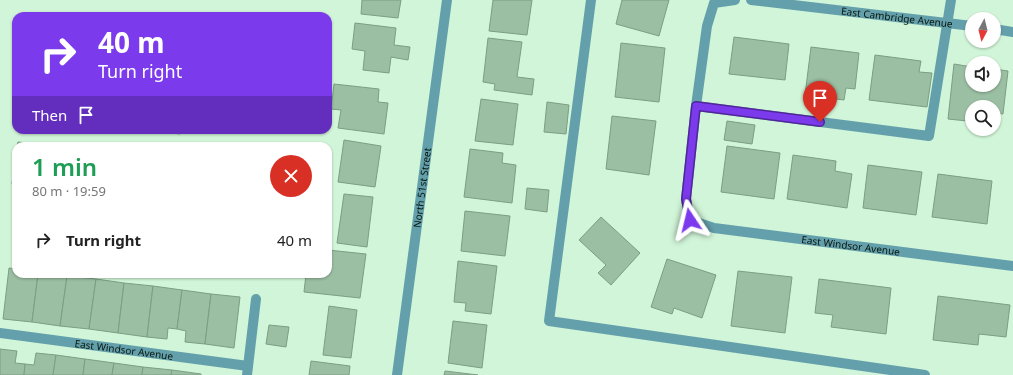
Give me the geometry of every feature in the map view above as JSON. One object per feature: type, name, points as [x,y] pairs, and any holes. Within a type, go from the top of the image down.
[{"type":"street","name":"North 51st Street","points":[[397,375],[447,0]]},
{"type":"street","points":[[591,0],[549,321],[925,375]]},
{"type":"street","points":[[734,0],[714,3],[707,26],[696,106],[929,136],[951,0]]},
{"type":"street","name":"East Cambridge Avenue","points":[[751,0],[965,25]]},
{"type":"street","points":[[1001,30],[1013,32]]},
{"type":"street","name":"East Windsor Avenue","points":[[696,106],[686,199],[690,220],[714,228],[1013,266]]},
{"type":"street","points":[[247,371],[256,299]]},
{"type":"street","name":"East Windsor Avenue","points":[[0,333],[247,371]]},
{"type":"building","points":[[362,0],[401,0],[398,18],[361,14]]},
{"type":"building","points":[[493,0],[532,0],[527,35],[489,31]]},
{"type":"building","points":[[622,0],[669,0],[659,36],[616,24]]},
{"type":"building","points":[[355,23],[396,28],[394,45],[410,47],[408,60],[391,57],[389,73],[363,70],[365,51],[352,49]]},
{"type":"building","points":[[734,37],[789,44],[785,80],[729,74]]},
{"type":"building","points":[[488,38],[522,42],[517,77],[534,79],[532,95],[494,90],[495,84],[483,82]]},
{"type":"building","points":[[621,43],[665,48],[659,102],[615,97]]},
{"type":"building","points":[[811,47],[859,53],[855,89],[846,88],[844,100],[805,95]]},
{"type":"building","points":[[875,55],[921,61],[919,72],[932,73],[927,107],[869,100]]},
{"type":"building","points":[[954,64],[965,66],[965,92],[1001,92],[1001,70],[1008,71],[1003,114],[1001,114],[1001,100],[965,100],[965,121],[948,119]]},
{"type":"building","points":[[334,84],[379,89],[378,102],[388,103],[384,134],[338,128],[341,110],[332,109]]},
{"type":"building","points":[[481,99],[518,104],[513,145],[475,141]]},
{"type":"building","points":[[547,102],[569,105],[566,134],[544,132]]},
{"type":"building","points":[[612,116],[656,121],[649,175],[606,169]]},
{"type":"building","points":[[727,121],[755,125],[752,144],[724,140]]},
{"type":"building","points":[[344,140],[381,146],[375,187],[338,182]]},
{"type":"building","points":[[727,146],[780,153],[774,199],[721,192]]},
{"type":"building","points":[[470,149],[503,153],[502,163],[516,165],[512,203],[464,197]]},
{"type":"building","points":[[793,155],[836,161],[835,171],[852,174],[847,208],[787,199]]},
{"type":"building","points":[[868,165],[922,172],[916,215],[863,208]]},
{"type":"building","points":[[938,174],[992,181],[987,224],[932,217]]},
{"type":"building","points":[[527,188],[549,190],[547,212],[525,209]]},
{"type":"building","points":[[344,194],[373,197],[367,247],[337,243]]},
{"type":"building","points":[[465,211],[510,216],[505,256],[461,251]]},
{"type":"building","points":[[601,217],[640,253],[611,285],[598,273],[606,265],[579,240]]},
{"type":"building","points":[[332,250],[366,254],[360,298],[304,292],[306,278],[332,278]]},
{"type":"building","points":[[667,259],[716,275],[702,318],[674,308],[672,314],[651,307]]},
{"type":"building","points":[[458,261],[497,266],[491,314],[465,311],[466,303],[454,302]]},
{"type":"building","points":[[9,268],[12,268],[12,278],[38,278],[32,322],[3,319]]},
{"type":"building","points":[[738,271],[792,277],[785,333],[731,326]]},
{"type":"building","points":[[38,278],[67,278],[60,326],[32,322]]},
{"type":"building","points":[[67,278],[96,279],[89,329],[60,326]]},
{"type":"building","points":[[96,279],[124,283],[118,333],[89,329]]},
{"type":"building","points":[[819,279],[891,288],[886,334],[831,327],[833,315],[815,313]]},
{"type":"building","points":[[124,283],[153,286],[147,337],[118,333]]},
{"type":"building","points":[[153,286],[182,290],[177,329],[168,328],[167,339],[147,337]]},
{"type":"building","points":[[182,290],[211,294],[205,344],[185,342],[186,331],[177,329]]},
{"type":"building","points":[[211,294],[240,297],[234,348],[205,344]]},
{"type":"building","points":[[938,296],[1010,305],[1006,337],[979,334],[978,345],[933,340]]},
{"type":"building","points":[[329,306],[357,310],[351,358],[323,355]]},
{"type":"building","points":[[453,321],[487,325],[482,368],[448,363]]},
{"type":"building","points":[[269,325],[289,327],[286,347],[266,344]]},
{"type":"building","points":[[0,349],[17,351],[15,363],[25,364],[24,375],[0,375]]},
{"type":"building","points":[[36,353],[56,355],[53,375],[24,375],[25,364],[34,365]]},
{"type":"building","points":[[56,355],[85,359],[83,375],[53,375]]},
{"type":"building","points":[[85,359],[114,363],[112,375],[83,375]]},
{"type":"building","points":[[311,361],[350,366],[349,375],[309,375]]},
{"type":"building","points":[[114,363],[143,367],[142,375],[112,375]]},
{"type":"building","points":[[143,367],[172,370],[171,375],[142,375]]},
{"type":"building","points":[[172,370],[201,374],[201,375],[171,375]]},
{"type":"building","points":[[445,371],[478,375],[444,375]]},
{"type":"route","points":[[690,220],[686,199],[696,106],[820,122]]}]
